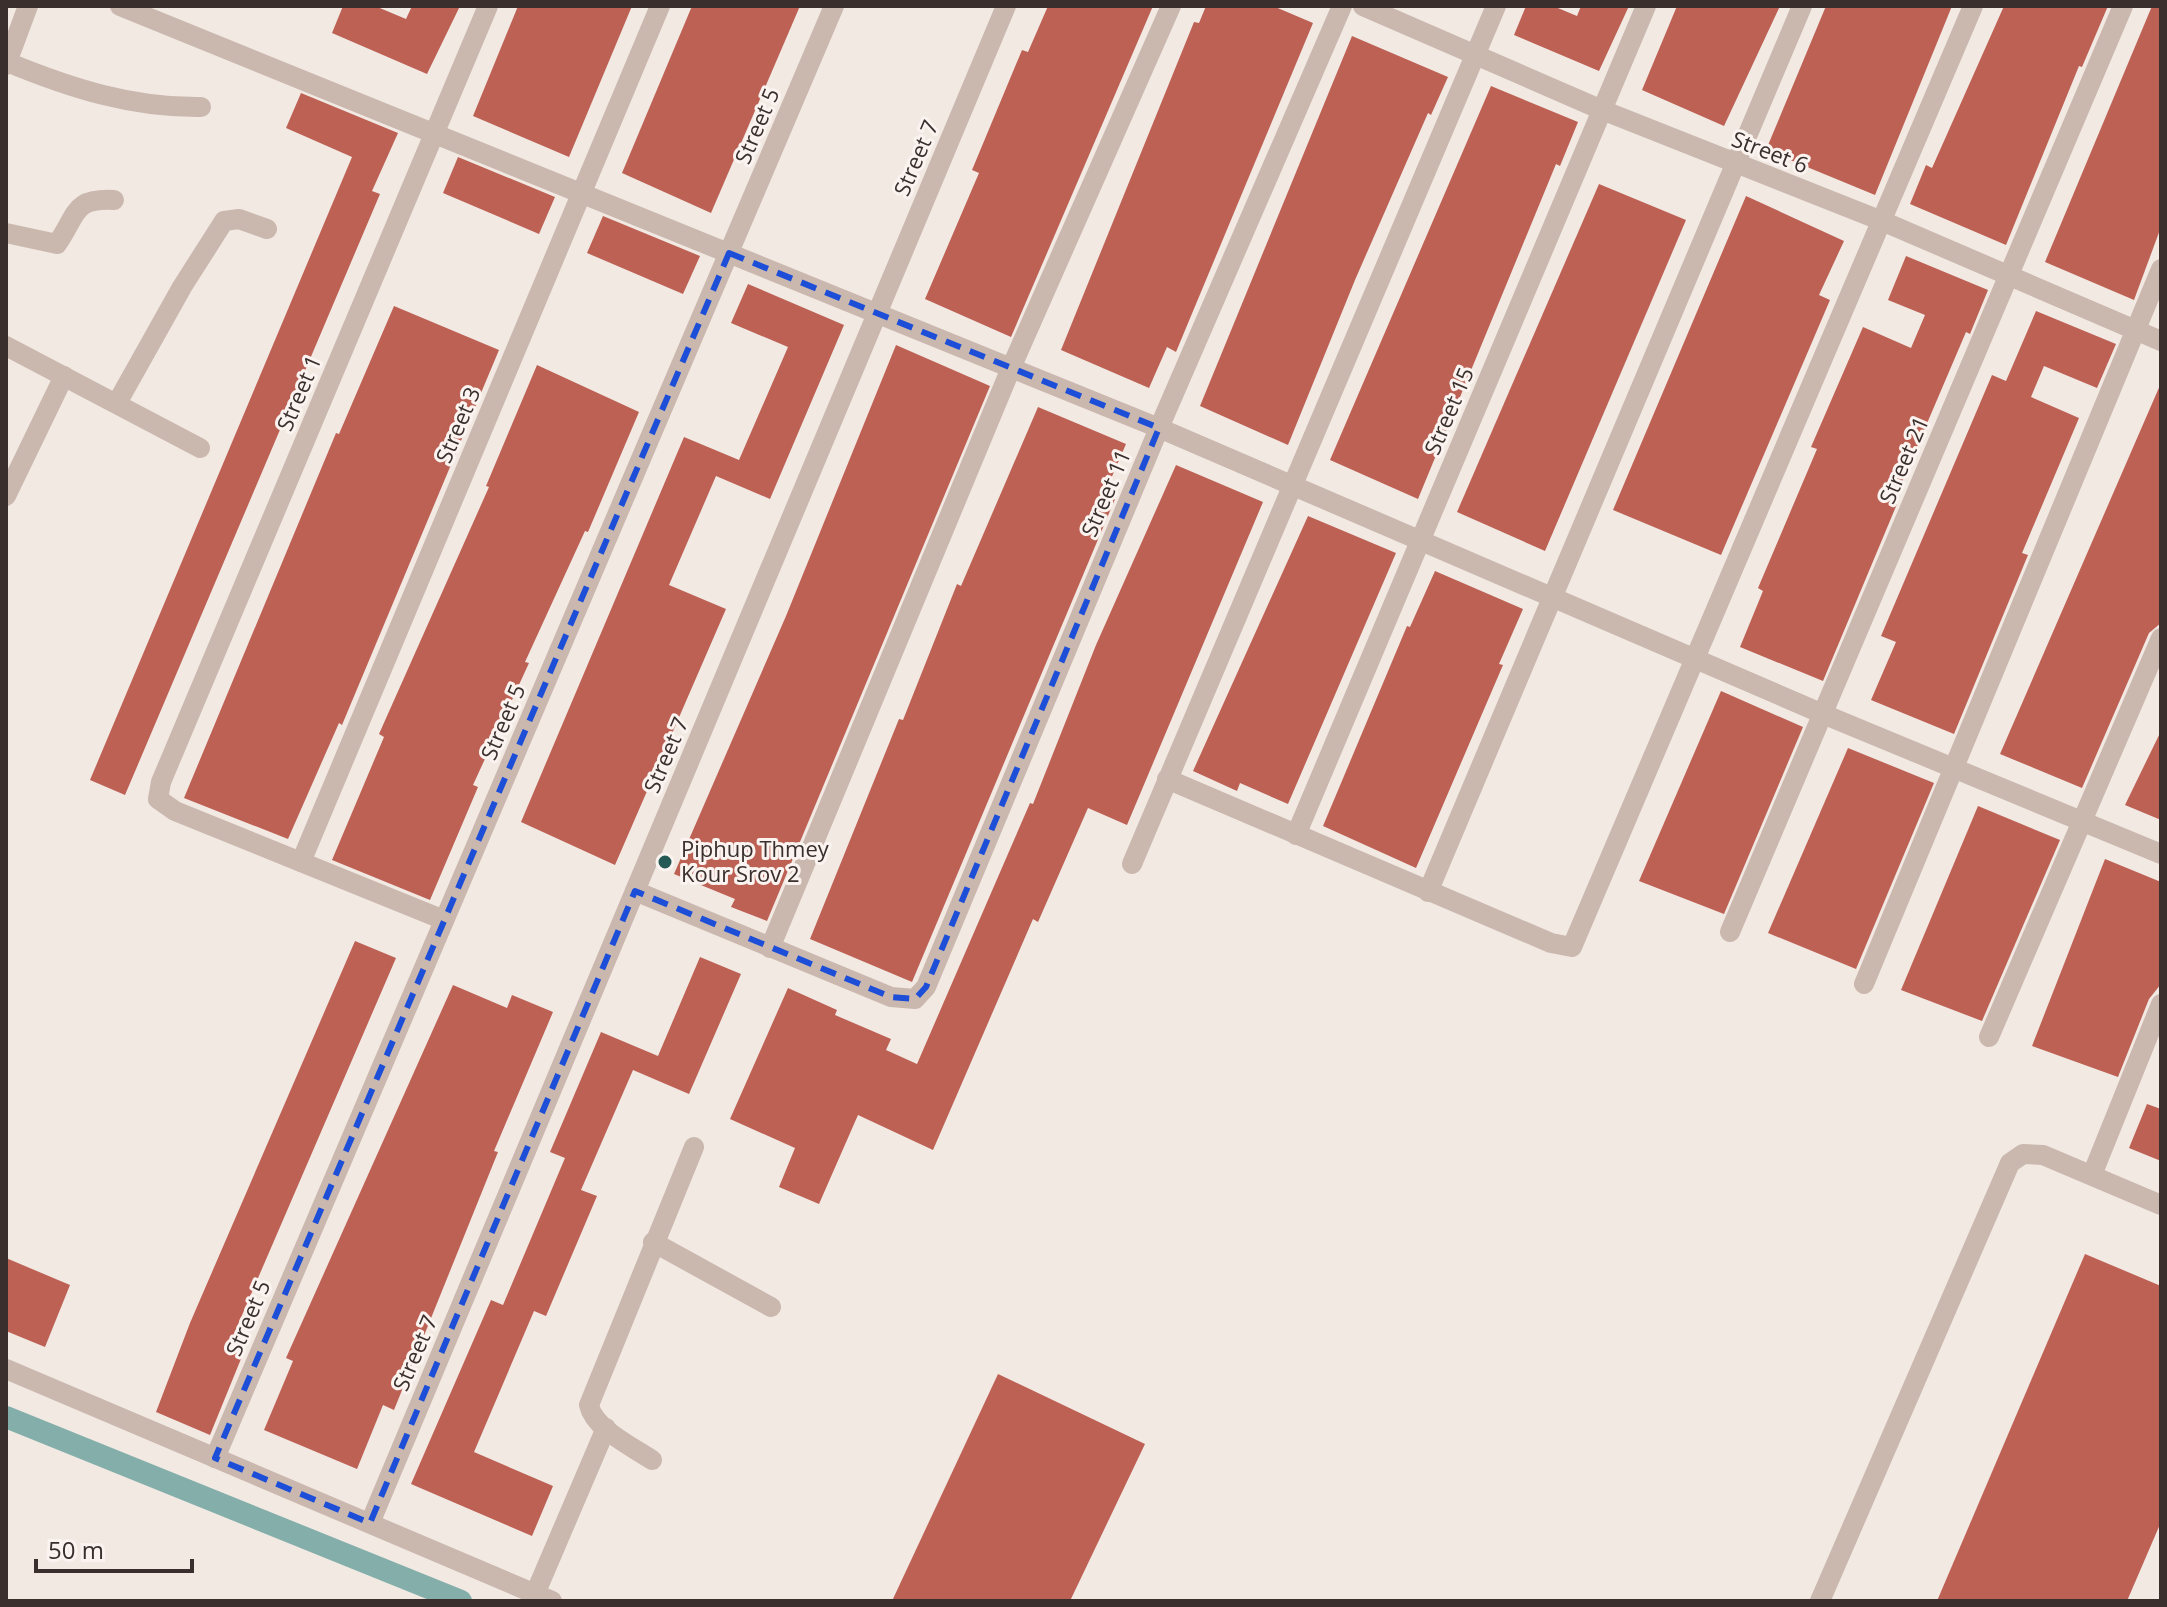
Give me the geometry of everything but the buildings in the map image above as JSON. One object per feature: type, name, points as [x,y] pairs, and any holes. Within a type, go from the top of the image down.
[{"type":"street","points":[[28,6],[6,64],[103,96],[162,107],[201,107]]},
{"type":"street","points":[[120,6],[1159,428],[1823,714],[2161,854]]},
{"type":"street","name":"Street 1","points":[[301,862],[175,811],[158,799],[161,782],[488,6]]},
{"type":"street","name":"Street 3","points":[[301,862],[660,6]]},
{"type":"street","name":"Street 5","points":[[215,1458],[834,6]]},
{"type":"street","name":"Street 7","points":[[370,1523],[1006,6]]},
{"type":"street","points":[[635,891],[770,948],[1011,368],[1171,6]]},
{"type":"street","name":"Street 11","points":[[770,948],[891,997],[915,999],[926,987],[1159,428],[1342,6]]},
{"type":"street","name":"Street 6","points":[[1363,6],[1602,110],[1882,221],[2161,341]]},
{"type":"street","points":[[1132,864],[1496,6]]},
{"type":"street","name":"Street 15","points":[[1296,835],[1646,6]]},
{"type":"street","points":[[1428,892],[1802,6]]},
{"type":"street","points":[[1167,779],[1428,892],[1551,943],[1572,947],[1973,6]]},
{"type":"street","name":"Street 21","points":[[1730,932],[2123,6]]},
{"type":"street","points":[[6,233],[57,244],[83,203],[90,199],[114,200]]},
{"type":"street","points":[[117,403],[182,287],[224,221],[239,219],[267,229]]},
{"type":"street","points":[[1864,984],[2161,269]]},
{"type":"street","points":[[6,346],[200,448]]},
{"type":"street","points":[[6,496],[64,376]]},
{"type":"street","points":[[1989,1037],[2161,638]]},
{"type":"street","points":[[301,862],[444,920]]},
{"type":"street","points":[[2092,1175],[2161,1004]]},
{"type":"street","points":[[652,1460],[591,1414],[591,1394],[694,1147]]},
{"type":"street","points":[[1820,1601],[2010,1163],[2023,1154],[2043,1155],[2161,1205]]},
{"type":"street","points":[[653,1242],[771,1307]]},
{"type":"street","points":[[6,1369],[544,1598],[606,1428]]},
{"type":"highlighted area","points":[[729,253],[1159,428],[926,987],[915,999],[891,997],[635,891],[370,1523],[215,1458]]},
{"type":"waterway","points":[[6,1417],[461,1601]]},
{"type":"place","name":"Piphup Thmey Kour Srov 2","points":[[665,862]]}]
